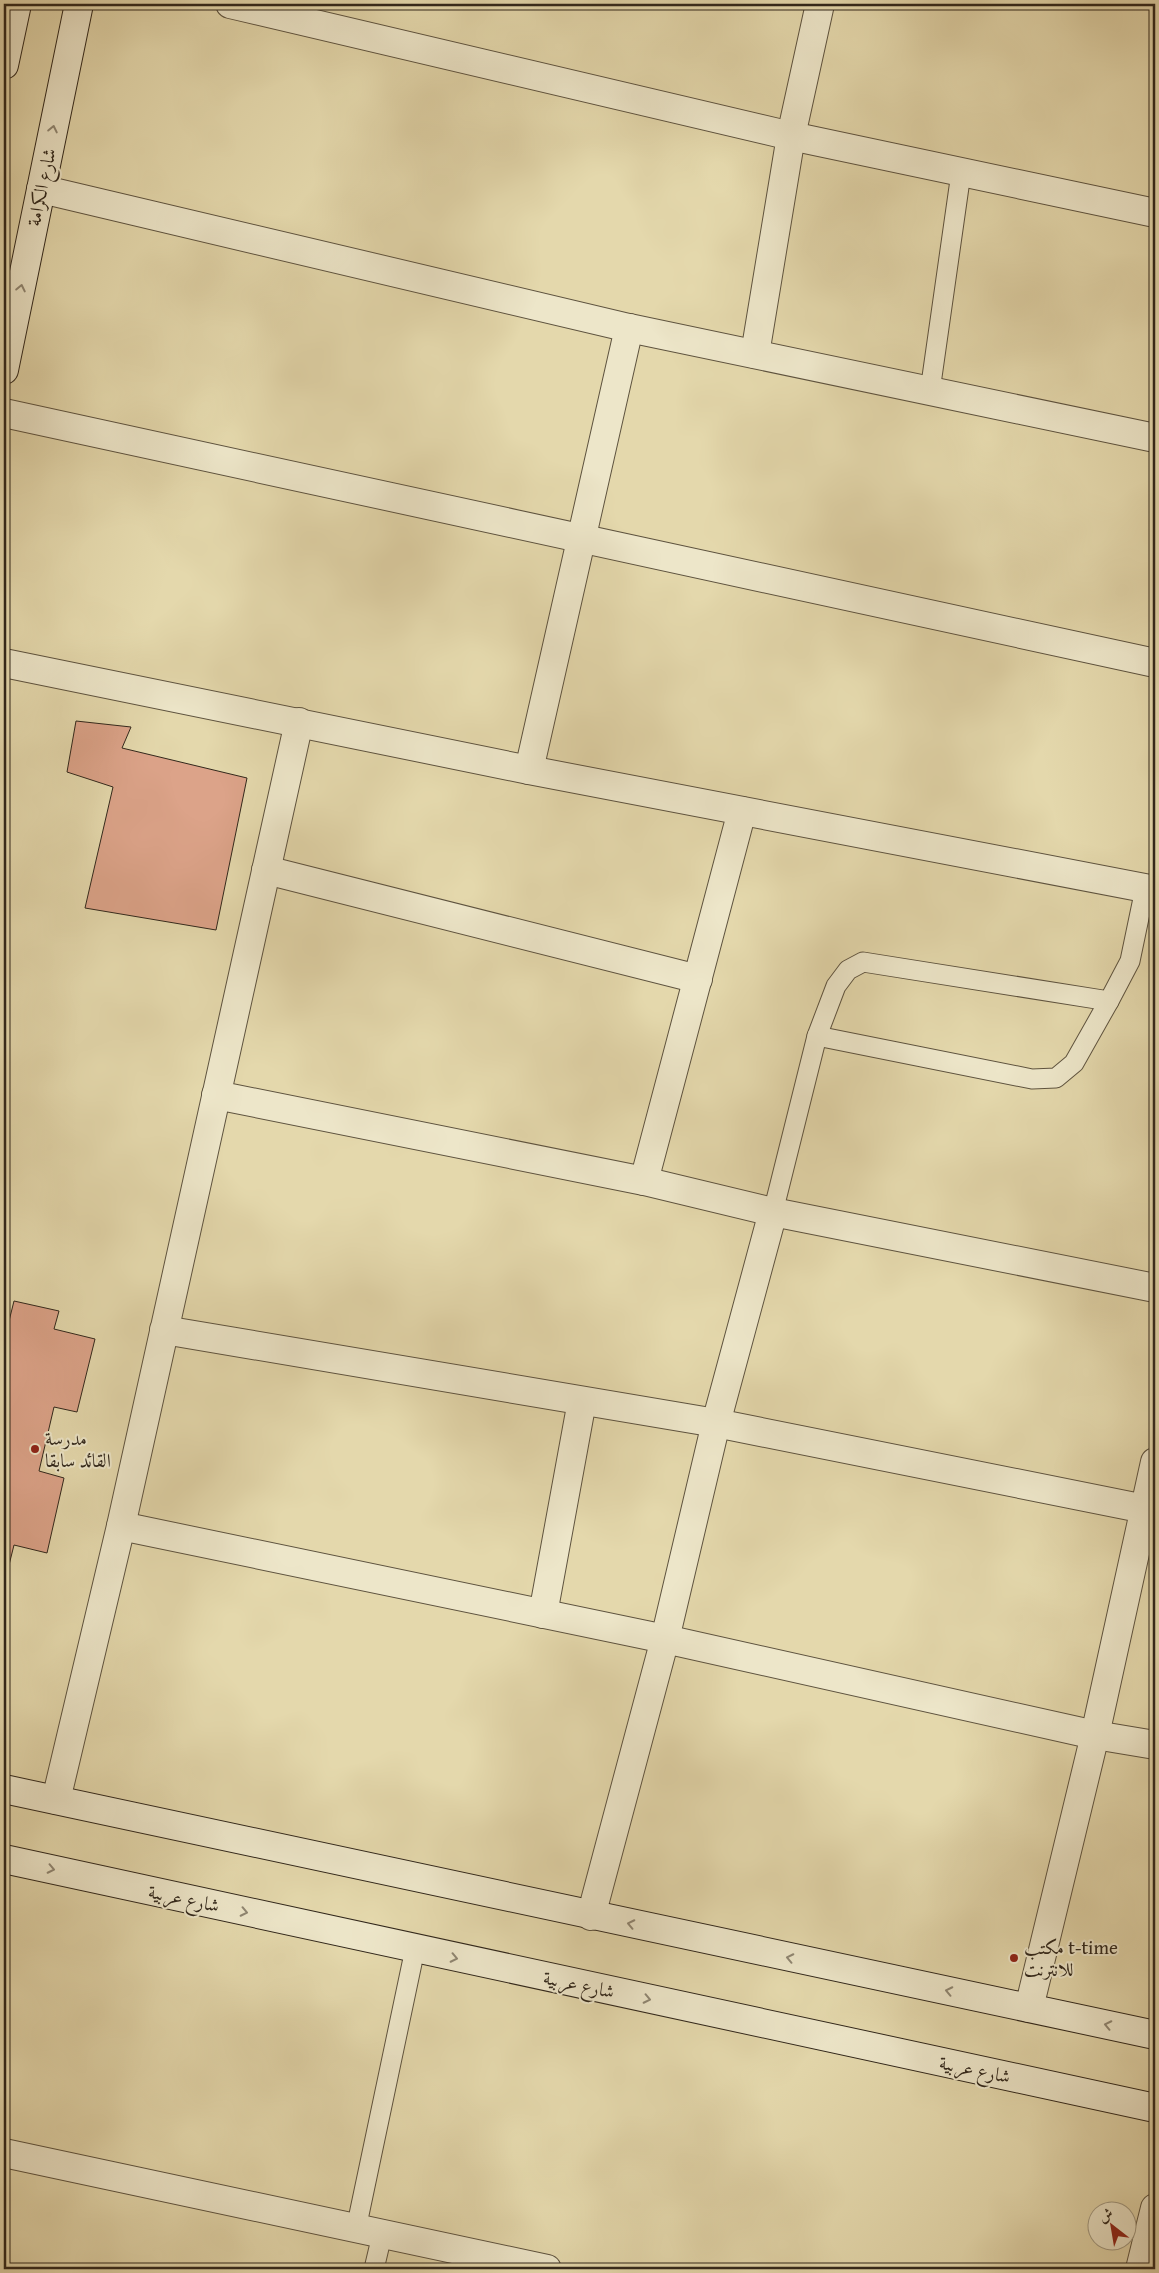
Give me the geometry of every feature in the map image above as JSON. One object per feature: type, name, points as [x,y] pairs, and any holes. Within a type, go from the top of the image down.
[{"type":"street","points":[[4,65],[17,4]]},
{"type":"street","name":"شارع الكرامة","points":[[4,370],[79,4]]},
{"type":"street","points":[[230,4],[791,136],[1155,213]]},
{"type":"street","points":[[755,354],[791,136],[820,4]]},
{"type":"street","points":[[41,188],[629,328],[1155,438]]},
{"type":"street","points":[[529,770],[629,328]]},
{"type":"street","points":[[4,413],[1155,663]]},
{"type":"street","points":[[4,663],[529,770],[1150,889]]},
{"type":"street","points":[[56,1800],[121,1526],[299,722]]},
{"type":"street","points":[[644,1181],[742,811]]},
{"type":"street","points":[[266,870],[698,979]]},
{"type":"street","points":[[216,1096],[644,1181],[773,1212],[1155,1288]]},
{"type":"street","points":[[591,1916],[665,1639],[716,1423],[773,1212]]},
{"type":"street","points":[[164,1330],[716,1423],[1145,1509]]},
{"type":"street","points":[[543,1614],[582,1401]]},
{"type":"street","points":[[1029,2008],[1096,1734],[1155,1462]]},
{"type":"street","points":[[121,1526],[665,1639],[1096,1734],[1155,1745]]},
{"type":"street","points":[[4,1789],[591,1916],[1155,2035]]},
{"type":"street","name":"شارع عربية","points":[[4,1859],[1155,2108]]},
{"type":"street","points":[[4,2153],[547,2269]]},
{"type":"street","points":[[1140,2269],[1155,2208]]},
{"type":"lane","points":[[930,391],[961,173]]},
{"type":"lane","points":[[817,1036],[1032,1079],[1056,1078],[1074,1063],[1130,961],[1150,889]]},
{"type":"lane","points":[[773,1212],[817,1036],[836,986],[848,970],[863,962],[1109,1001]]},
{"type":"lane","points":[[374,2269],[369,2232],[415,1949]]},
{"type":"building","points":[[76,721],[131,727],[122,748],[247,778],[216,930],[85,908],[113,787],[67,772]]},
{"type":"building","points":[[14,1301],[59,1311],[54,1329],[95,1339],[77,1412],[54,1407],[39,1471],[64,1478],[47,1553],[14,1545],[7,1573],[4,1572],[4,1320],[9,1321]]},
{"type":"place","name":"مدرسة القائد سابقا","points":[[35,1449]]},
{"type":"place","name":"مكتب t-time للانترنت","points":[[1014,1958]]}]
